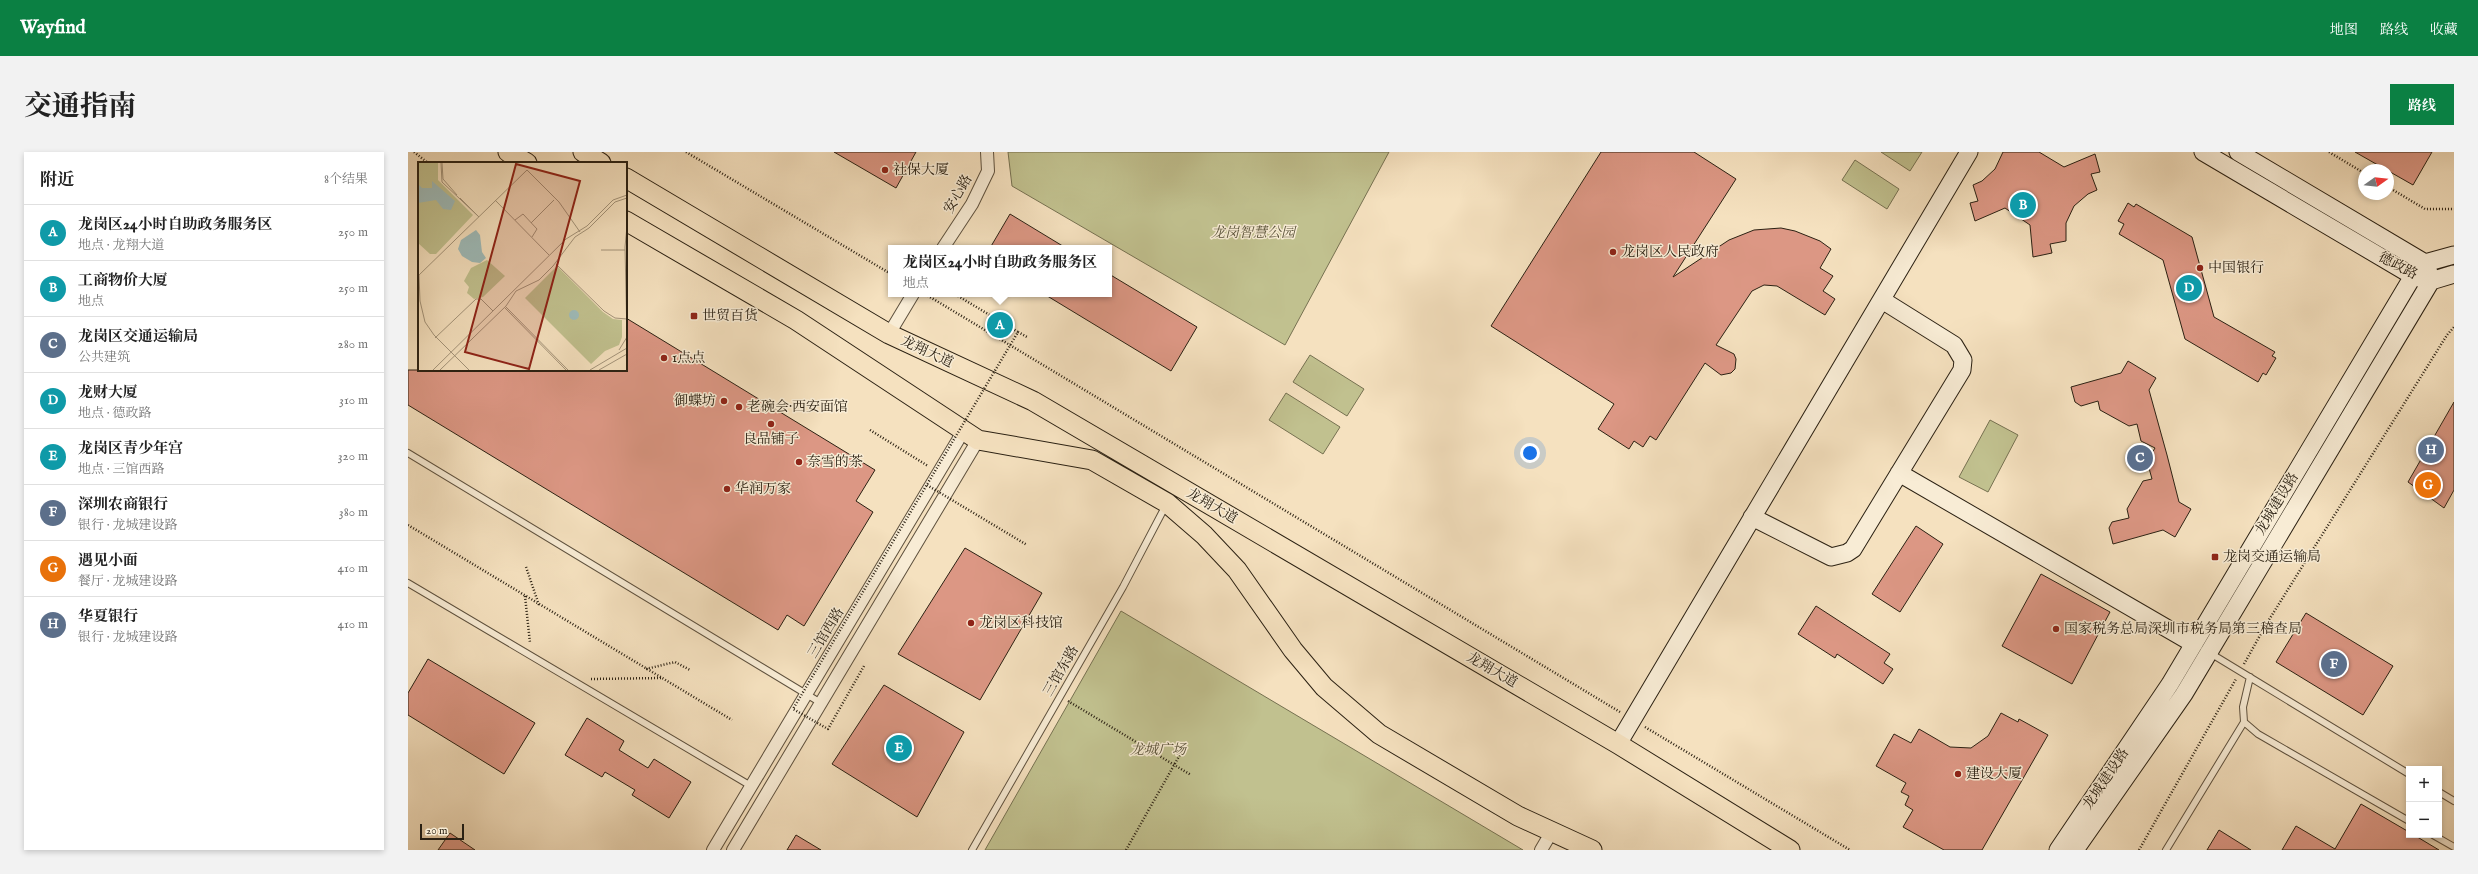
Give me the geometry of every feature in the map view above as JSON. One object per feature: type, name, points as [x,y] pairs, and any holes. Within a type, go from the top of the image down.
[{"type":"main road","points":[[508,152],[525,162]]},
{"type":"main road","points":[[583,152],[599,162]]},
{"type":"main road","points":[[1618,744],[1970,152]]},
{"type":"main road","name":"德政路","points":[[2203,152],[2413,276],[2431,281]]},
{"type":"main road","name":"德政路","points":[[2238,152],[2425,263],[2431,281]]},
{"type":"main road","name":"龙翔大道","points":[[627,179],[889,334],[1033,401],[1618,744],[1790,850]]},
{"type":"main road","name":"龙翔大道","points":[[627,221],[796,320],[971,435],[1092,460],[1167,503],[1204,535],[1237,570],[1308,669],[1359,720],[1399,746],[1518,816],[1551,833],[1592,850]]},
{"type":"main road","points":[[2425,263],[2454,255]]},
{"type":"main road","name":"龙城建设路","points":[[2058,850],[2170,684],[2413,276],[2425,263]]},
{"type":"main road","points":[[2431,281],[2454,274]]},
{"type":"main road","name":"龙城建设路","points":[[2075,850],[2184,694],[2431,281]]},
{"type":"main road","points":[[1752,517],[1820,554],[1831,557],[1847,554],[1858,544],[1899,472],[1962,370],[1963,360],[1954,345],[1882,300]]},
{"type":"main road","points":[[1899,472],[2194,644]]},
{"type":"street","name":"安心路","points":[[945,245],[972,204],[988,171],[987,152]]},
{"type":"street","points":[[889,334],[911,297]]},
{"type":"street","points":[[732,850],[821,703],[971,435]]},
{"type":"street","name":"三馆西路","points":[[713,850],[806,694],[971,435]]},
{"type":"street","points":[[1541,850],[1551,833]]},
{"type":"lane","points":[[408,453],[821,703]]},
{"type":"lane","name":"三馆东路","points":[[972,850],[1123,587],[1167,503]]},
{"type":"lane","points":[[408,583],[751,786]]},
{"type":"lane","points":[[2209,652],[2406,772]]},
{"type":"lane","points":[[2166,850],[2244,722],[2243,707],[2250,677]]},
{"type":"lane","points":[[2244,722],[2258,734],[2406,819]]},
{"type":"lane","points":[[2442,794],[2454,801]]},
{"type":"lane","points":[[2438,838],[2454,847]]},
{"type":"path","points":[[414,152],[427,162]]},
{"type":"path","points":[[686,152],[888,272]]},
{"type":"path","points":[[2329,152],[2358,169]]},
{"type":"path","points":[[2394,191],[2425,209],[2454,209]]},
{"type":"path","points":[[930,297],[1850,850]]},
{"type":"path","points":[[960,297],[1027,337]]},
{"type":"path","points":[[2139,850],[2267,623],[2442,342],[2454,327]]},
{"type":"path","points":[[864,666],[828,729],[793,709],[1018,332]]},
{"type":"path","points":[[870,430],[936,470]]},
{"type":"path","points":[[926,485],[1026,545]]},
{"type":"path","points":[[408,525],[540,606],[732,720]]},
{"type":"path","points":[[526,567],[540,606]]},
{"type":"path","points":[[525,596],[530,648]]},
{"type":"path","points":[[646,668],[675,662],[690,670]]},
{"type":"path","points":[[588,679],[662,678]]},
{"type":"path","points":[[1060,696],[1191,775]]},
{"type":"path","points":[[1126,850],[1186,744]]},
{"type":"green space","name":"龙岗智慧公园","points":[[1008,152],[1389,152],[1285,345],[1012,186]]},
{"type":"green space","points":[[1881,152],[1922,152],[1910,171]]},
{"type":"green space","points":[[1855,160],[1899,189],[1887,209],[1842,180]]},
{"type":"green space","points":[[1310,355],[1364,389],[1347,416],[1293,382]]},
{"type":"green space","points":[[1286,393],[1340,427],[1323,454],[1269,420]]},
{"type":"green space","points":[[1990,420],[2018,435],[1988,492],[1959,477]]},
{"type":"green space","name":"龙城广场","points":[[1121,611],[1523,850],[985,850]]},
{"type":"building","name":"社保大厦","points":[[834,152],[916,152],[896,188]]},
{"type":"building","name":"龙岗区人民政府","points":[[1601,152],[1694,152],[1736,179],[1673,277],[1729,240],[1754,230],[1781,228],[1795,231],[1820,241],[1831,249],[1820,268],[1833,276],[1823,291],[1835,299],[1825,315],[1777,286],[1764,285],[1752,291],[1716,345],[1734,354],[1736,359],[1735,369],[1731,373],[1721,375],[1705,363],[1656,440],[1650,436],[1643,447],[1634,441],[1629,449],[1598,429],[1614,404],[1491,326]]},
{"type":"building","points":[[2003,152],[2039,152],[2064,167],[2095,154],[2100,172],[2091,174],[2097,190],[2088,194],[2074,206],[2066,223],[2066,241],[2050,244],[2052,253],[2033,257],[2030,225],[2005,208],[1975,221],[1970,203],[1978,201],[1973,185],[1982,181],[1995,169]]},
{"type":"building","points":[[2355,152],[2432,152],[2413,185],[2394,174],[2394,164],[2376,164]]},
{"type":"building","points":[[2128,203],[2134,207],[2136,204],[2192,237],[2214,317],[2275,352],[2272,356],[2276,358],[2266,375],[2263,373],[2258,382],[2185,339],[2163,260],[2119,234],[2124,224],[2118,221]]},
{"type":"building","points":[[1010,214],[1061,245],[992,245]]},
{"type":"building","points":[[1112,276],[1197,327],[1171,371],[1049,297],[1112,297]]},
{"type":"building","points":[[627,319],[875,470],[856,501],[873,512],[804,626],[787,615],[778,630],[408,405],[408,370],[627,371]]},
{"type":"building","points":[[2128,361],[2156,378],[2149,390],[2179,502],[2191,509],[2175,537],[2163,530],[2113,544],[2109,528],[2112,522],[2129,518],[2127,509],[2143,481],[2152,479],[2147,461],[2155,448],[2141,441],[2137,424],[2129,426],[2100,410],[2098,401],[2081,406],[2075,402],[2071,387],[2121,373]]},
{"type":"building","points":[[2454,402],[2454,490],[2444,508],[2408,482]]},
{"type":"building","points":[[1916,526],[1943,544],[1900,612],[1872,594]]},
{"type":"building","name":"龙岗区科技馆","points":[[965,548],[1042,593],[980,700],[898,654]]},
{"type":"building","name":"国家税务总局深圳市税务局第三稽查局","points":[[2041,574],[2110,612],[2072,684],[2002,646]]},
{"type":"building","points":[[1816,606],[1890,654],[1884,663],[1893,669],[1883,684],[1837,654],[1835,658],[1798,634]]},
{"type":"building","points":[[2306,613],[2393,666],[2363,715],[2276,662]]},
{"type":"building","points":[[428,659],[535,723],[504,774],[408,715],[408,693]]},
{"type":"building","points":[[884,685],[964,732],[917,817],[832,764]]},
{"type":"building","name":"建设大厦","points":[[2001,713],[2018,722],[2019,719],[2048,735],[1982,850],[1944,850],[1903,827],[1913,810],[1905,805],[1909,796],[1901,792],[1906,783],[1876,766],[1894,734],[1911,743],[1919,729],[1950,747],[1971,748],[1988,736]]},
{"type":"building","points":[[587,718],[624,741],[619,750],[648,768],[654,759],[691,782],[669,818],[632,795],[635,790],[605,772],[602,777],[565,755]]},
{"type":"building","points":[[2361,804],[2406,830],[2406,838],[2419,838],[2439,850],[2282,850],[2296,826],[2335,849]]},
{"type":"building","points":[[2219,830],[2251,850],[2207,850]]},
{"type":"building","points":[[450,833],[475,850],[438,850]]},
{"type":"building","points":[[796,835],[821,850],[787,850]]},
{"type":"place","name":"社保大厦","points":[[885,170]]},
{"type":"place","name":"工商物价大厦","points":[[2023,205]]},
{"type":"place","name":"龙岗区人民政府","points":[[1613,252]]},
{"type":"place","name":"中国银行","points":[[2200,268]]},
{"type":"place","name":"龙财大厦","points":[[2189,288]]},
{"type":"place","name":"世贸百货","points":[[694,316]]},
{"type":"place","name":"龙岗区24小时自助政务服务区","points":[[1000,325]]},
{"type":"place","name":"1点点","points":[[664,358]]},
{"type":"place","name":"御蝶坊","points":[[724,401]]},
{"type":"place","name":"老碗会·西安面馆","points":[[739,407]]},
{"type":"place","name":"良品铺子","points":[[771,424]]},
{"type":"place","name":"华夏银行","points":[[2431,450]]},
{"type":"place","name":"龙岗区交通运输局","points":[[2140,458]]},
{"type":"place","name":"奈雪的茶","points":[[799,462]]},
{"type":"place","name":"遇见小面","points":[[2428,485]]},
{"type":"place","name":"华润万家","points":[[727,489]]},
{"type":"place","name":"龙岗交通运输局","points":[[2215,557]]},
{"type":"place","name":"龙岗区科技馆","points":[[971,623]]},
{"type":"place","name":"国家税务总局深圳市税务局第三稽查局","points":[[2056,629]]},
{"type":"place","name":"深圳农商银行","points":[[2334,664]]},
{"type":"place","name":"龙岗区青少年宫","points":[[899,748]]},
{"type":"place","name":"建设大厦","points":[[1958,774]]}]
